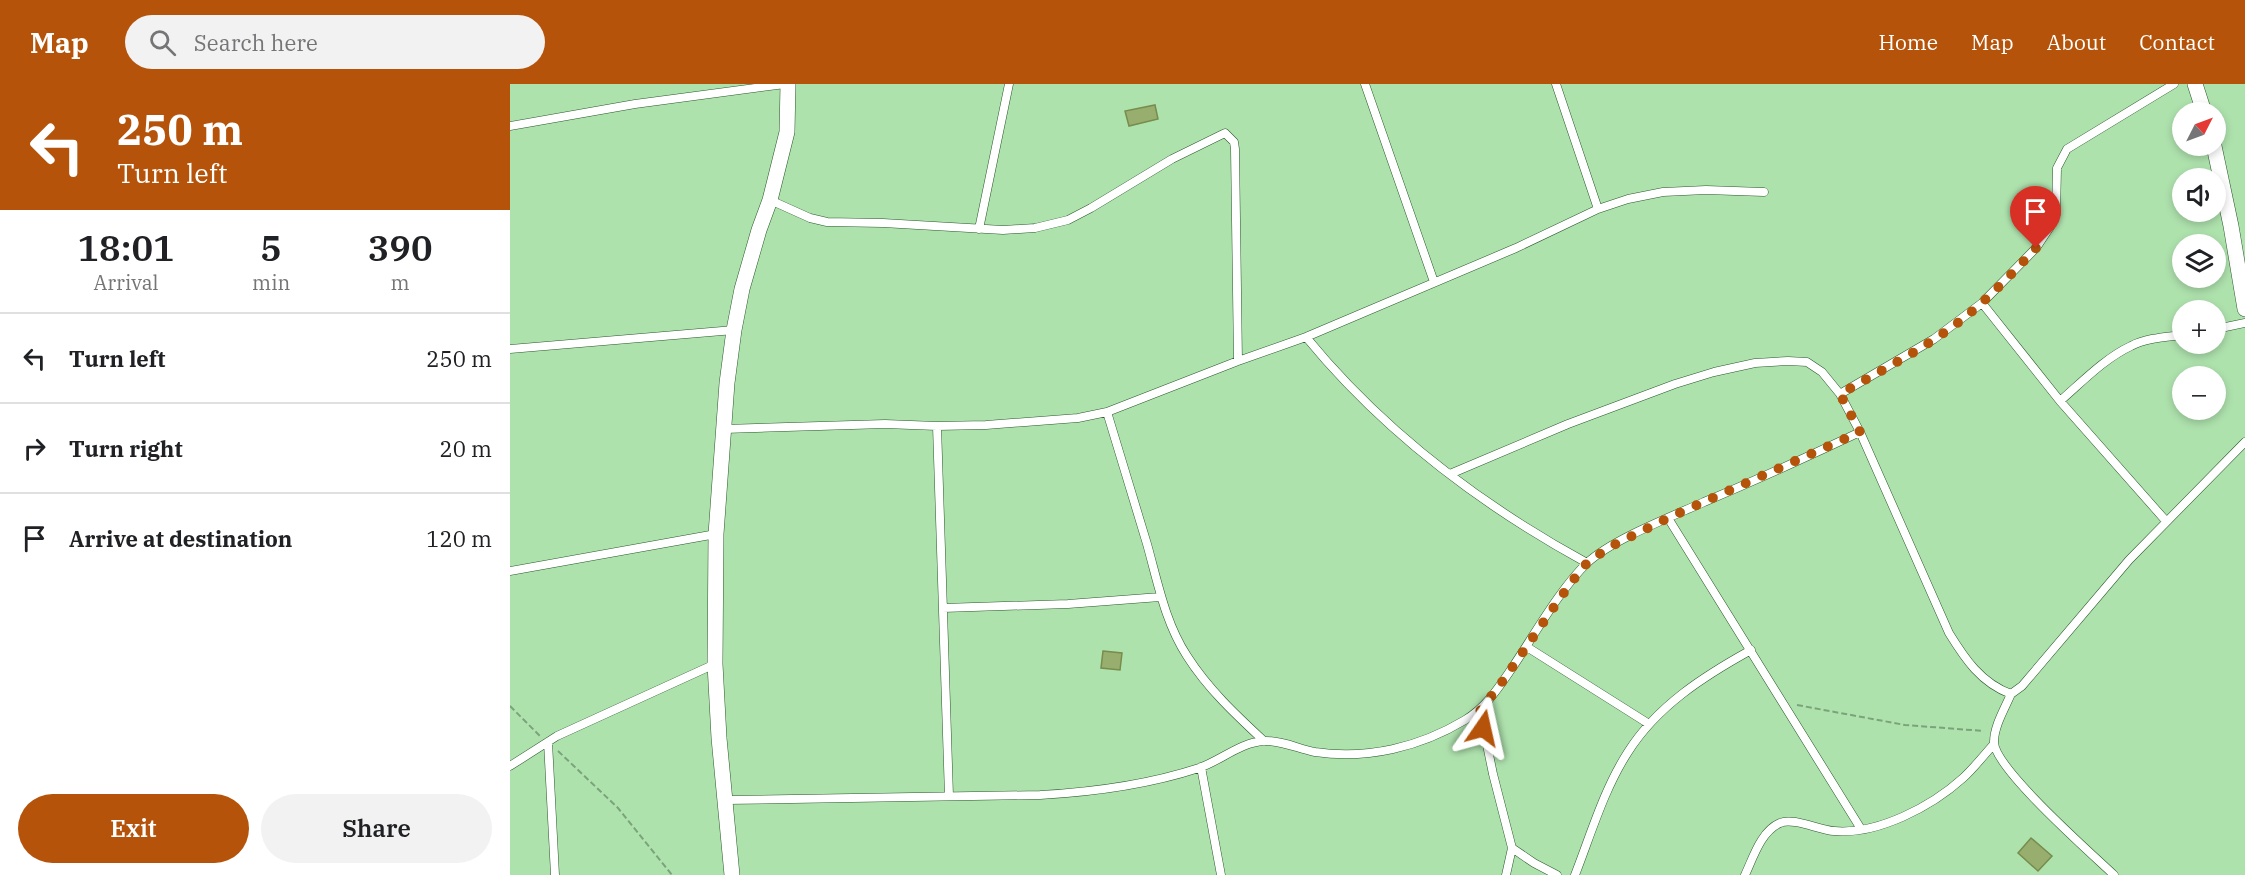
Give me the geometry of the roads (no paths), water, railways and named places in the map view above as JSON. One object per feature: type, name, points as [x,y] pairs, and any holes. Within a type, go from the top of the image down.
[{"type":"street","points":[[732,875],[715,664],[716,534],[723,429],[734,330],[756,240],[770,200],[787,132],[786,84]]},
{"type":"street","points":[[2195,84],[2201,102]]},
{"type":"street","points":[[2216,156],[2245,309]]},
{"type":"lane","points":[[510,126],[635,104],[786,84]]},
{"type":"lane","points":[[979,229],[1009,84]]},
{"type":"lane","points":[[1365,84],[1434,282]]},
{"type":"lane","points":[[1556,84],[1598,209]]},
{"type":"lane","points":[[1840,394],[1934,339],[1982,303],[2036,248],[2050,227],[2056,214],[2057,168],[2067,149],[2174,84]]},
{"type":"lane","points":[[770,200],[810,218],[827,222],[979,229],[1035,228],[1068,220],[1173,159],[1225,133],[1234,142],[1235,149],[1238,361]]},
{"type":"lane","points":[[723,429],[885,424],[937,426],[1044,421],[1078,418],[1107,412],[1306,337],[1516,248],[1598,209],[1628,199],[1663,192],[1706,190],[1764,192]]},
{"type":"lane","points":[[1982,303],[2060,401],[2166,521]]},
{"type":"lane","points":[[2226,327],[2245,323]]},
{"type":"lane","points":[[510,348],[734,330]]},
{"type":"lane","points":[[2060,401],[2112,358],[2132,345],[2172,336]]},
{"type":"lane","points":[[1306,337],[1368,405],[1450,474],[1521,525],[1587,563]]},
{"type":"lane","points":[[1450,474],[1568,424],[1675,384],[1755,363],[1807,362],[1822,372],[1840,394],[1860,432],[1949,633],[1965,659],[1986,681],[2011,694]]},
{"type":"lane","points":[[1107,412],[1148,547],[1160,597],[1174,632],[1187,656],[1223,702],[1264,741]]},
{"type":"lane","points":[[937,426],[949,796]]},
{"type":"lane","points":[[725,800],[825,800],[1090,792],[1147,782],[1201,767],[1264,741],[1333,754],[1382,753],[1408,746],[1480,711],[1570,584],[1587,563],[1608,548],[1668,518],[1860,432]]},
{"type":"lane","points":[[2114,875],[2031,795],[1999,757],[1994,744],[1996,732],[2011,694],[2022,686],[2129,560],[2245,442]]},
{"type":"lane","points":[[1668,518],[1861,829]]},
{"type":"lane","points":[[510,571],[716,534]]},
{"type":"lane","points":[[943,608],[1068,604],[1160,597]]},
{"type":"lane","points":[[1527,647],[1648,724]]},
{"type":"lane","points":[[1575,875],[1607,792],[1628,752],[1648,724],[1685,691],[1716,669],[1751,650]]},
{"type":"lane","points":[[510,766],[548,742],[715,664]]},
{"type":"lane","points":[[1480,711],[1512,848],[1506,875]]},
{"type":"lane","points":[[548,742],[555,875]]},
{"type":"lane","points":[[1745,875],[1759,844],[1780,823],[1795,822],[1842,832],[1861,829],[1902,816],[1938,798],[1965,777],[1994,744]]},
{"type":"lane","points":[[1201,767],[1221,875]]},
{"type":"lane","points":[[1512,848],[1557,875]]}]
